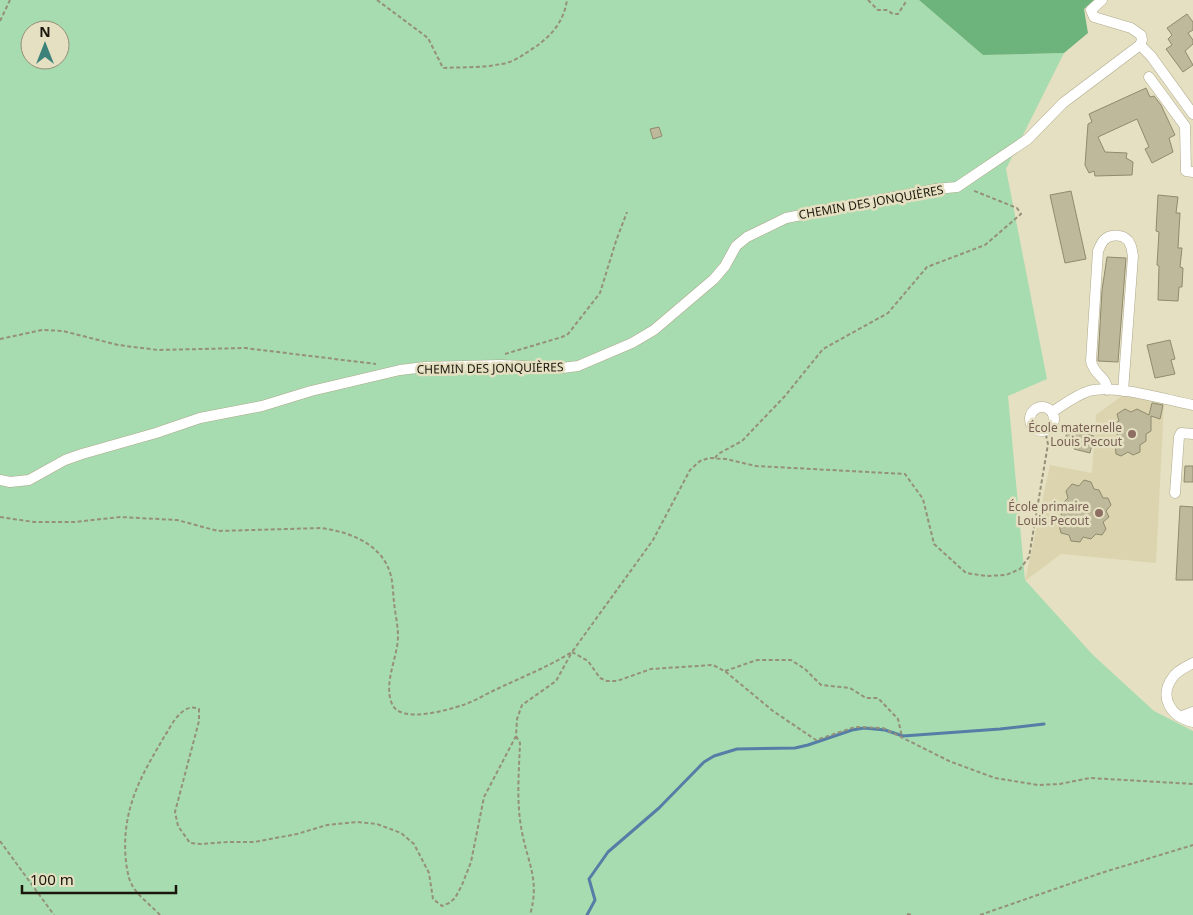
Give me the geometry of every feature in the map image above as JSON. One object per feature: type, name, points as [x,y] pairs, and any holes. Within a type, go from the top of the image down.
[{"type":"street","points":[[1102,0],[1091,10],[1094,17],[1131,28],[1140,35],[1142,40],[1140,45],[1151,56],[1193,114]]},
{"type":"street","name":"CHEMIN DES JONQUIÈRES","points":[[0,480],[10,482],[29,480],[65,460],[200,418],[262,406],[311,391],[400,370],[424,367],[501,365],[562,368],[578,366],[632,343],[654,330],[714,279],[725,266],[736,246],[747,237],[786,218],[961,185],[1028,139],[1063,103],[1140,45]]},
{"type":"street","points":[[1149,77],[1184,126],[1186,171],[1193,172]]},
{"type":"street","points":[[1107,390],[1105,380],[1095,372],[1091,361],[1098,251],[1102,241],[1108,237],[1118,236],[1125,238],[1130,243],[1133,256],[1123,391]]},
{"type":"street","points":[[1052,412],[1083,393],[1107,390],[1123,391],[1193,405]]},
{"type":"street","points":[[1039,408],[1048,409],[1052,412],[1054,421],[1049,429],[1045,431],[1036,429],[1030,422],[1032,413],[1039,408]]},
{"type":"street","points":[[1176,493],[1179,437],[1181,433],[1193,434]]},
{"type":"street","points":[[1193,663],[1177,672],[1169,685],[1168,700],[1169,707],[1175,714],[1193,722]]},
{"type":"street","points":[[1180,717],[1193,712]]},
{"type":"path","points":[[0,21],[10,0]]},
{"type":"path","points":[[377,0],[428,38],[443,68],[503,64],[520,57],[552,35],[562,19],[567,0]]},
{"type":"path","points":[[868,0],[878,10],[888,10],[893,14],[898,14],[907,0]]},
{"type":"path","points":[[715,458],[718,454],[742,441],[785,396],[823,349],[888,313],[927,267],[985,245],[1021,214],[1017,208],[961,185]]},
{"type":"path","points":[[501,365],[503,355],[509,352],[562,338],[568,334],[600,293],[627,212]]},
{"type":"path","points":[[0,339],[42,330],[56,330],[118,345],[158,350],[245,348],[379,365]]},
{"type":"path","points":[[160,915],[137,894],[129,878],[125,855],[128,817],[143,772],[178,715],[186,709],[194,707],[199,709],[199,721],[175,812],[178,826],[190,843],[254,842],[297,834],[327,825],[357,822],[377,824],[401,834],[414,844],[429,873],[433,899],[442,906],[455,898],[462,885],[471,862],[484,797],[516,736],[517,719],[522,705],[556,681],[572,652],[653,540],[690,470],[700,461],[715,458],[756,466],[905,474],[923,498],[934,544],[966,573],[986,576],[1006,575],[1020,569],[1029,557],[1048,444],[1045,431]]},
{"type":"path","points":[[0,517],[34,522],[75,522],[120,517],[177,520],[218,531],[321,528],[337,530],[360,538],[376,550],[384,560],[391,575],[398,636],[390,688],[392,704],[398,711],[407,714],[422,714],[464,705],[572,652]]},
{"type":"path","points":[[572,652],[588,661],[600,678],[607,681],[617,681],[651,670],[713,664],[725,671],[773,711],[816,740],[855,727],[884,728],[949,761],[995,778],[1020,783],[1038,785],[1060,784],[1090,778],[1193,784]]},
{"type":"path","points":[[725,671],[757,660],[791,660],[805,669],[821,685],[850,688],[866,698],[878,698],[898,719],[902,737]]},
{"type":"path","points":[[516,736],[520,743],[519,810],[521,831],[532,867],[534,889],[530,915]]},
{"type":"path","points":[[0,841],[54,915]]},
{"type":"path","points":[[980,915],[1101,873],[1193,845]]},
{"type":"path","points":[[907,914],[912,915]]},
{"type":"shaded area","name":"École primaire Louis Pecout","points":[[1123,395],[1164,404],[1156,563],[1061,554],[1025,581],[1050,465],[1092,473],[1096,415]]},
{"type":"green space","points":[[0,0],[919,0],[983,55],[1064,53],[1006,169],[1047,379],[1008,396],[1025,580],[1093,655],[1154,711],[1193,731],[1193,915],[0,915]]},
{"type":"green space","points":[[919,0],[1094,0],[1084,9],[1088,33],[1064,53],[983,55]]},
{"type":"building","points":[[1187,14],[1193,22],[1193,30],[1188,33],[1193,40],[1193,44],[1185,51],[1193,65],[1183,72],[1166,49],[1172,45],[1168,39],[1172,35],[1167,28]]},
{"type":"building","points":[[1146,88],[1150,97],[1154,96],[1161,105],[1175,135],[1169,138],[1173,152],[1152,163],[1145,149],[1149,147],[1137,119],[1098,137],[1105,152],[1127,153],[1126,158],[1133,162],[1132,175],[1095,176],[1094,171],[1089,173],[1085,165],[1088,124],[1092,122],[1089,114]]},
{"type":"building","points":[[659,127],[662,136],[653,139],[650,129]]},
{"type":"building","points":[[1071,191],[1086,259],[1065,263],[1050,195]]},
{"type":"building","points":[[1158,195],[1178,197],[1176,213],[1180,213],[1178,248],[1182,248],[1180,267],[1183,268],[1182,287],[1179,287],[1178,301],[1158,300],[1159,266],[1157,265],[1159,232],[1156,231]]},
{"type":"building","points":[[1107,257],[1126,258],[1118,362],[1098,361],[1102,290]]},
{"type":"building","points":[[1170,340],[1175,359],[1171,360],[1175,374],[1155,378],[1147,345]]},
{"type":"building","points":[[1152,403],[1163,405],[1160,419],[1151,416],[1151,431],[1146,434],[1146,441],[1140,445],[1140,452],[1133,455],[1128,452],[1121,456],[1116,454],[1115,444],[1124,438],[1115,433],[1113,424],[1119,421],[1117,414],[1125,409],[1131,412],[1137,409],[1149,415]]},
{"type":"building","points":[[1068,427],[1094,436],[1090,453],[1064,445]]},
{"type":"building","points":[[1185,466],[1193,466],[1193,482],[1184,482]]},
{"type":"building","points":[[1084,480],[1091,482],[1094,489],[1099,490],[1103,498],[1108,498],[1111,505],[1106,511],[1109,517],[1103,522],[1106,529],[1102,535],[1096,534],[1091,539],[1083,537],[1080,542],[1071,541],[1069,535],[1061,533],[1059,525],[1063,520],[1061,514],[1066,509],[1064,502],[1068,498],[1066,491],[1072,484],[1079,486]]},
{"type":"building","points":[[1180,506],[1193,507],[1193,580],[1176,580]]},
{"type":"waterway","points":[[587,915],[595,900],[589,879],[608,852],[659,808],[704,762],[714,756],[737,749],[795,748],[864,728],[885,730],[903,736],[1044,724]]},
{"type":"place","name":"École maternelle Louis Pecout","points":[[1132,434]]},
{"type":"place","name":"École primaire Louis Pecout","points":[[1099,513]]}]
